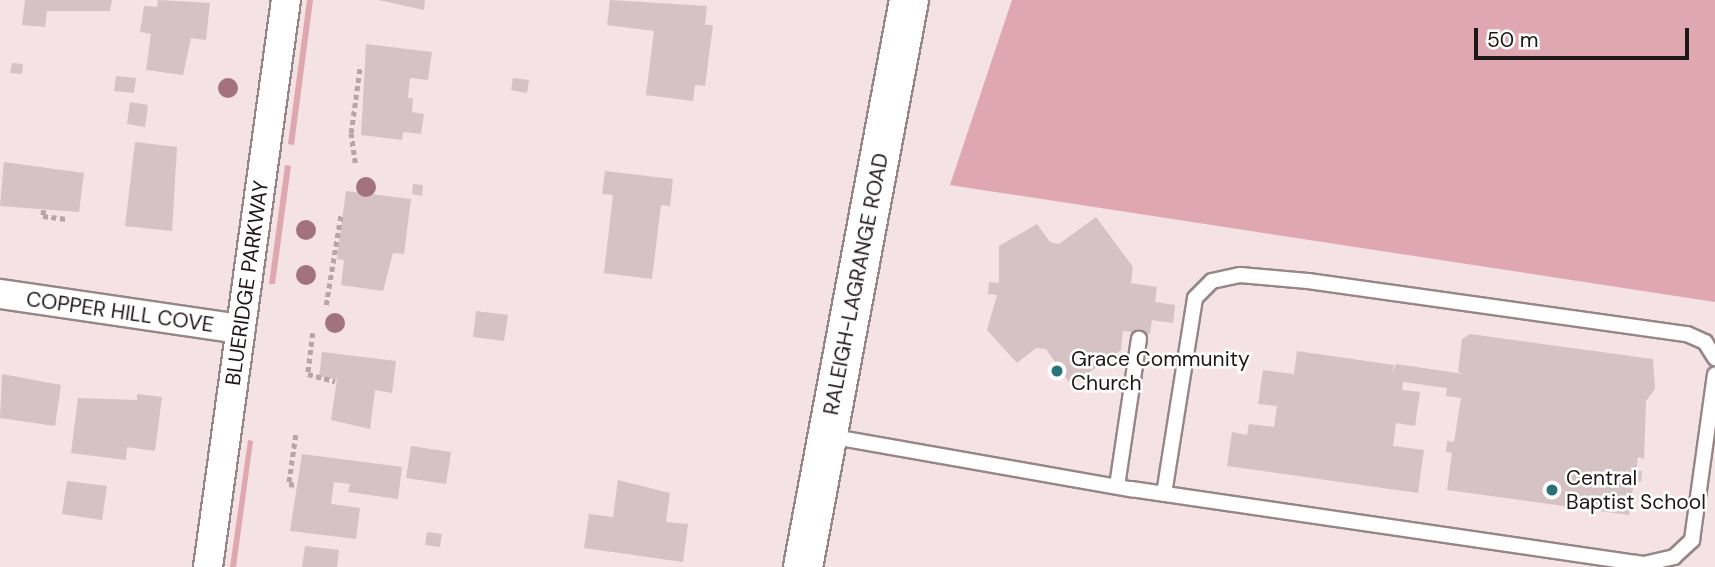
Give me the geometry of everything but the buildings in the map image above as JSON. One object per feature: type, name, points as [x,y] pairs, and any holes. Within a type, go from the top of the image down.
[{"type":"main road","name":"RALEIGH-LAGRANGE ROAD","points":[[803,567],[909,0]]},
{"type":"street","name":"BLUERIDGE PARKWAY","points":[[208,567],[286,0]]},
{"type":"street","name":"COPPER HILL COVE","points":[[0,294],[240,329]]},
{"type":"lane","points":[[1164,494],[1195,298],[1212,281],[1240,275],[1308,281],[1687,334],[1705,342],[1715,358]]},
{"type":"lane","points":[[1117,486],[1139,339]]},
{"type":"lane","points":[[828,436],[1164,494],[1654,561],[1674,557],[1692,540],[1715,375]]},
{"type":"path","points":[[355,163],[351,133],[360,66]]},
{"type":"path","points":[[44,210],[43,216],[68,219]]},
{"type":"path","points":[[326,305],[341,213]]},
{"type":"path","points":[[313,333],[308,374],[335,381]]},
{"type":"path","points":[[296,435],[289,484],[297,485]]},
{"type":"shaded area","points":[[307,0],[313,0],[294,145],[288,144]]},
{"type":"shaded area","points":[[1012,0],[1715,0],[1715,302],[950,185]]},
{"type":"shaded area","points":[[285,165],[291,166],[275,284],[269,284]]},
{"type":"shaded area","points":[[248,440],[253,441],[236,567],[230,567]]},
{"type":"place","name":"Grace Community Church","points":[[1057,371]]},
{"type":"place","name":"Central Baptist School","points":[[1552,490]]}]
